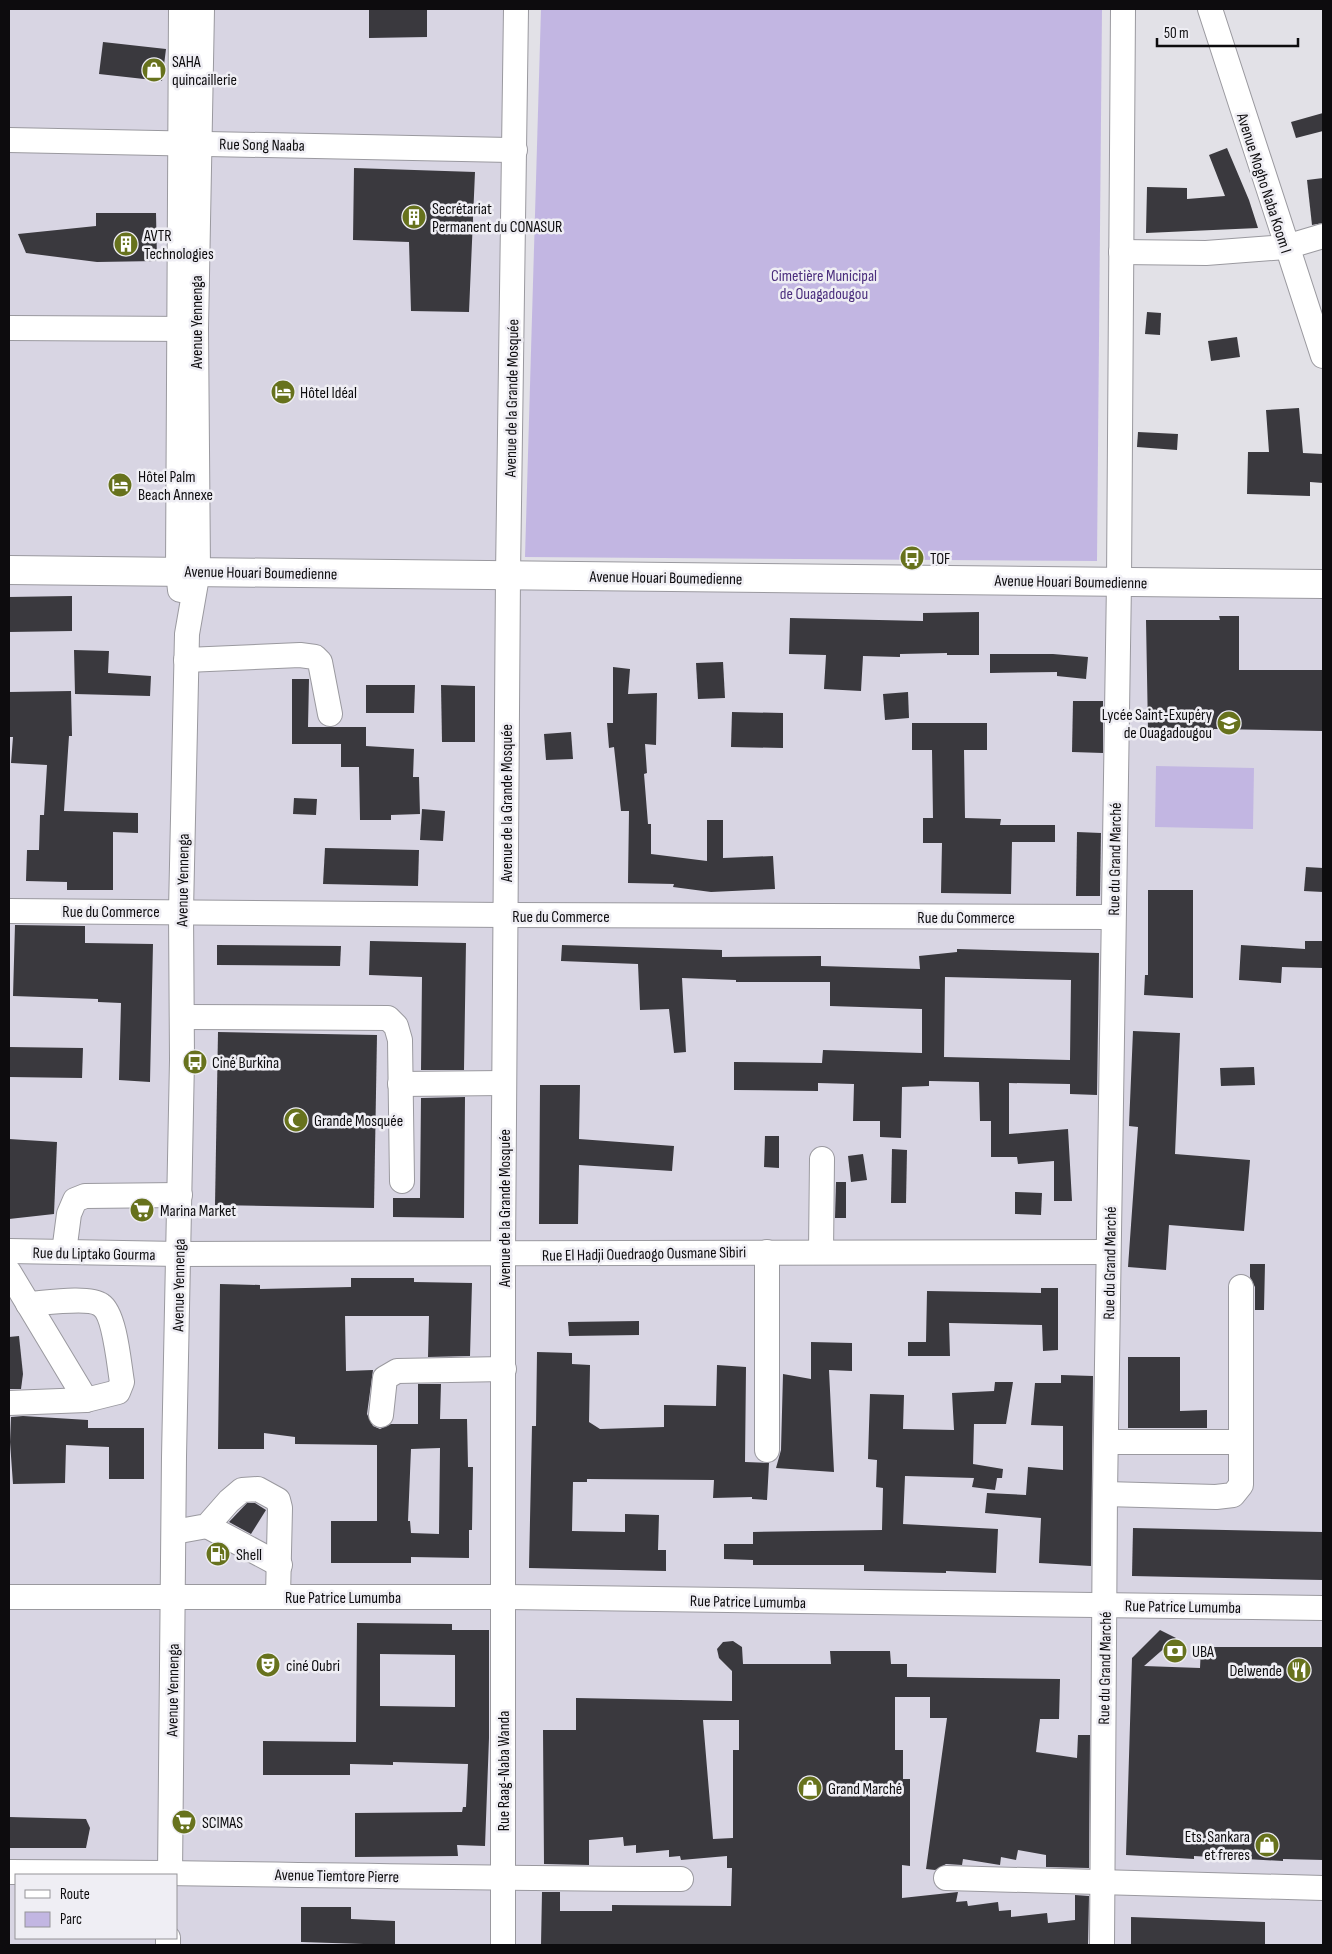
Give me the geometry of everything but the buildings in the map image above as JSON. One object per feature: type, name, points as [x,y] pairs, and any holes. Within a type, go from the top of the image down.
[{"type":"main road","name":"Avenue Houari Boumedienne","points":[[9,570],[1323,584]]},
{"type":"street","name":"Avenue Yennenga","points":[[170,1873],[180,1195],[181,911],[188,571],[186,329],[189,142],[181,9]]},
{"type":"street","name":"Avenue Yennenga","points":[[189,142],[202,9]]},
{"type":"street","name":"Avenue de la Grande Mosquée","points":[[503,1597],[503,1254],[508,575],[516,9]]},
{"type":"street","name":"Rue du Grand Marché","points":[[1102,1945],[1108,1252],[1119,582],[1123,9]]},
{"type":"street","name":"Avenue Mogho Naba Koom I","points":[[1210,9],[1323,356]]},
{"type":"street","name":"Rue Song Naaba","points":[[9,140],[189,142],[515,150]]},
{"type":"street","points":[[1121,252],[1206,253],[1286,247],[1323,236]]},
{"type":"street","points":[[9,328],[186,329]]},
{"type":"street","points":[[186,660],[300,655],[315,657],[320,662],[330,714]]},
{"type":"street","name":"Rue du Commerce","points":[[9,911],[181,911],[506,916],[1113,917]]},
{"type":"street","points":[[182,1017],[388,1018],[396,1026],[400,1040],[402,1181]]},
{"type":"street","points":[[400,1084],[504,1083]]},
{"type":"street","points":[[821,1252],[822,1159]]},
{"type":"street","points":[[64,1252],[70,1214],[75,1200],[86,1196],[180,1195]]},
{"type":"street","name":"Rue du Liptako Gourma","points":[[9,1251],[179,1254]]},
{"type":"street","points":[[767,1450],[768,1252]]},
{"type":"street","name":"Rue El Hadji Ouedraogo Ousmane Sibiri","points":[[179,1254],[1108,1252]]},
{"type":"street","points":[[9,1272],[86,1400]]},
{"type":"street","points":[[1105,1494],[1233,1496],[1241,1485],[1241,1287]]},
{"type":"street","points":[[9,1403],[86,1400],[118,1392],[122,1382],[109,1315],[101,1304],[88,1301],[28,1304]]},
{"type":"street","points":[[382,1415],[385,1378],[397,1371],[504,1369]]},
{"type":"street","points":[[1106,1442],[1240,1442]]},
{"type":"street","points":[[174,1532],[207,1526],[229,1501],[242,1490],[258,1489],[278,1500],[280,1565],[278,1596]]},
{"type":"street","points":[[207,1526],[280,1565]]},
{"type":"street","name":"Rue Patrice Lumumba","points":[[9,1597],[503,1597],[1323,1608]]},
{"type":"street","name":"Rue Raag-Naba Wanda","points":[[503,1597],[503,1945]]},
{"type":"street","name":"Avenue Tiemtore Pierre","points":[[9,1872],[503,1879],[681,1879]]},
{"type":"street","points":[[946,1878],[1102,1884],[1323,1888]]},
{"type":"shaded area","points":[[9,9],[516,9],[508,575],[1323,585],[1323,1945],[9,1945]]},
{"type":"green space","name":"Cimetière Municipal de Ouagadougou","points":[[541,9],[1102,9],[1097,561],[525,557]]},
{"type":"green space","points":[[1156,766],[1254,768],[1253,829],[1155,827]]},
{"type":"place","name":"SAHA quincaillerie","points":[[154,70]]},
{"type":"place","name":"Secrétariat Permanent du CONASUR","points":[[414,217]]},
{"type":"place","name":"AVTR Technologies","points":[[126,244]]},
{"type":"place","name":"Hôtel Idéal","points":[[283,392]]},
{"type":"place","name":"Hôtel Palm Beach Annexe","points":[[120,485]]},
{"type":"place","name":"TOF","points":[[912,558]]},
{"type":"place","name":"Lycée Saint-Exupéry de Ouagadougou","points":[[1229,723]]},
{"type":"place","name":"Ciné Burkina","points":[[195,1062]]},
{"type":"place","name":"Grande Mosquée","points":[[296,1120]]},
{"type":"place","name":"Marina Market","points":[[142,1210]]},
{"type":"place","name":"Shell","points":[[218,1554]]},
{"type":"place","name":"UBA","points":[[1175,1651]]},
{"type":"place","name":"ciné Oubri","points":[[268,1665]]},
{"type":"place","name":"Delwende","points":[[1299,1670]]},
{"type":"place","name":"Grand Marché","points":[[810,1788]]},
{"type":"place","name":"SCIMAS","points":[[184,1822]]},
{"type":"place","name":"Ets. Sankara et freres","points":[[1267,1845]]}]
